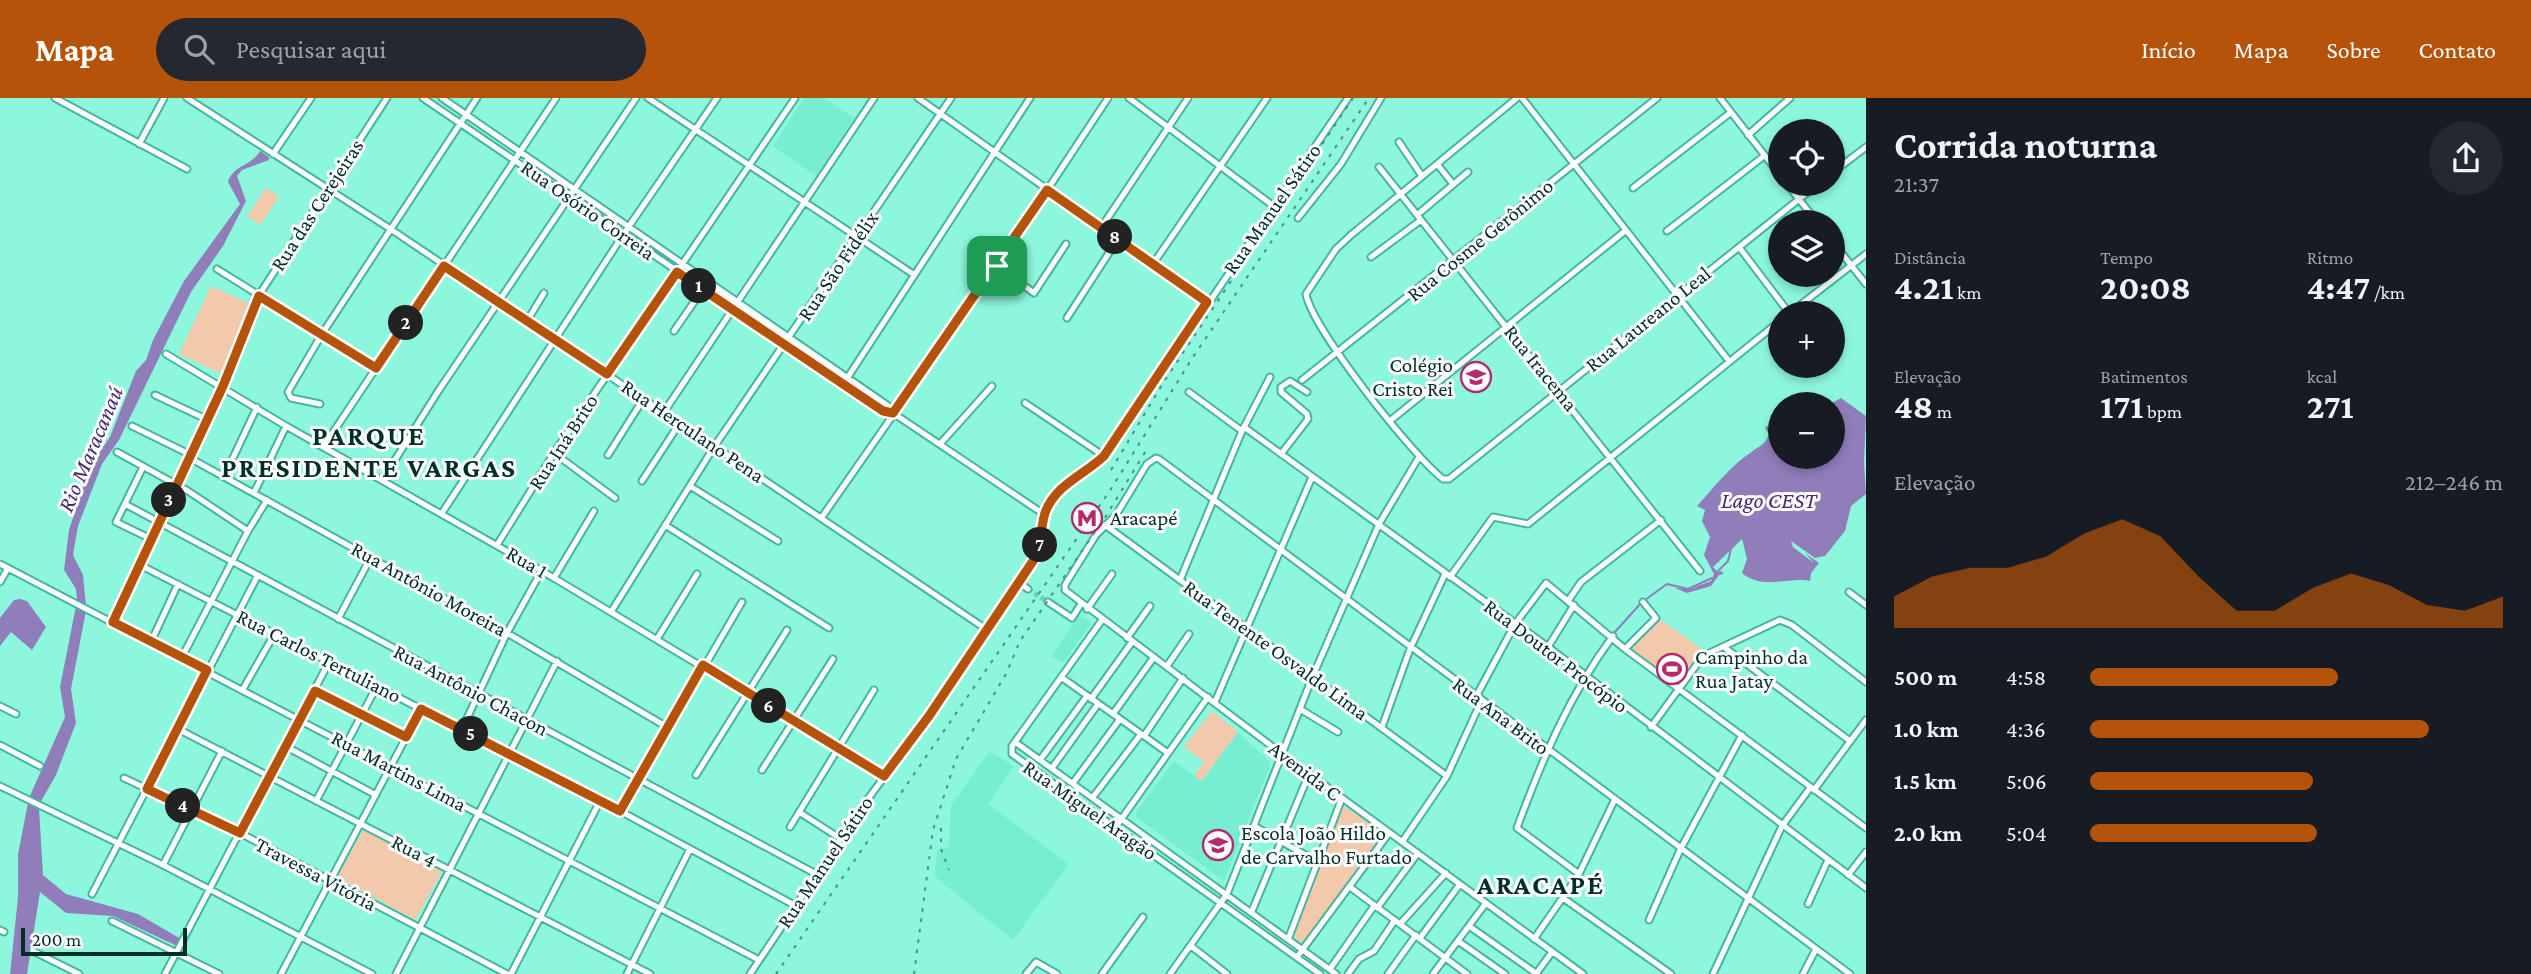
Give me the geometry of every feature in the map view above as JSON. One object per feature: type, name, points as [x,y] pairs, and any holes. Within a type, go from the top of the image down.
[{"type":"street","points":[[55,98],[187,169]]},
{"type":"street","points":[[139,144],[164,98]]},
{"type":"street","name":"Rua Herculano Pena","points":[[187,98],[392,230],[986,629]]},
{"type":"street","points":[[272,153],[311,98]]},
{"type":"street","name":"Rua das Cerejeiras","points":[[113,622],[223,386],[259,296],[387,98]]},
{"type":"street","name":"Rua Osório Correia","points":[[423,98],[785,344],[890,407],[893,413],[1045,515]]},
{"type":"street","name":"Rua Osório Correia","points":[[442,98],[790,336],[845,381]]},
{"type":"street","points":[[320,404],[291,398],[288,394],[322,334],[477,98]]},
{"type":"street","points":[[324,446],[556,98]]},
{"type":"street","points":[[383,479],[439,390],[636,98]]},
{"type":"street","points":[[648,98],[913,274]]},
{"type":"street","points":[[442,513],[717,98]]},
{"type":"street","name":"Rua Iná Brito","points":[[497,545],[554,453],[795,98]]},
{"type":"street","points":[[664,412],[736,300],[874,98]]},
{"type":"street","points":[[918,98],[1207,302]]},
{"type":"street","name":"Rua São Fidélix","points":[[611,612],[714,447],[951,98]]},
{"type":"street","points":[[845,381],[1030,98]]},
{"type":"street","points":[[822,517],[997,266],[1108,98]]},
{"type":"street","points":[[1129,98],[1275,207]]},
{"type":"street","points":[[1101,228],[1188,98]]},
{"type":"street","points":[[1153,264],[1267,98]]},
{"type":"street","points":[[1298,218],[1336,173],[1381,98]]},
{"type":"street","points":[[1170,974],[1222,905],[1312,678],[1380,524],[1419,457],[1337,353],[1317,323],[1307,301],[1307,291],[1336,249],[1517,98]]},
{"type":"street","points":[[1522,98],[1729,361]]},
{"type":"street","name":"Rua Cosme Gerônimo","points":[[1302,380],[1657,98]]},
{"type":"street","points":[[1720,98],[1768,161]]},
{"type":"street","points":[[1748,135],[1790,98]]},
{"type":"street","name":"Rua Manuel Sátiro","points":[[750,974],[884,776],[929,716],[1040,548],[1045,515],[1065,485],[1104,456],[1346,99]]},
{"type":"street","points":[[1633,188],[1730,113]]},
{"type":"street","points":[[1399,142],[1422,176]]},
{"type":"street","points":[[1845,163],[1866,147]]},
{"type":"street","points":[[1667,231],[1764,156]]},
{"type":"street","points":[[1437,164],[1453,184]]},
{"type":"street","name":"Rua Iracema","points":[[1380,167],[1611,455],[1700,571]]},
{"type":"street","points":[[1416,215],[1468,172]]},
{"type":"street","points":[[1797,196],[1808,210]]},
{"type":"street","name":"Rua Laureano Leal","points":[[1419,457],[1445,480],[1803,196]]},
{"type":"street","points":[[1371,257],[1421,220]]},
{"type":"street","points":[[1391,420],[1625,231]]},
{"type":"street","points":[[1067,318],[1118,239]]},
{"type":"street","points":[[997,266],[1034,293],[1066,244]]},
{"type":"street","points":[[1739,247],[1780,301]]},
{"type":"street","points":[[1805,301],[1866,254]]},
{"type":"street","points":[[1845,258],[1866,284]]},
{"type":"street","points":[[217,269],[376,368]]},
{"type":"street","points":[[674,331],[703,289]]},
{"type":"street","points":[[527,321],[544,293]]},
{"type":"street","points":[[1382,727],[1410,649],[1448,576],[1493,517],[1528,524],[1768,330]]},
{"type":"street","name":"Rua 1","points":[[166,354],[286,426],[542,570],[884,776]]},
{"type":"street","points":[[1180,580],[1243,429],[1270,377]]},
{"type":"street","points":[[1281,454],[1308,418],[1307,414],[1281,391],[1281,387],[1290,381],[1307,392]]},
{"type":"street","points":[[940,444],[992,386]]},
{"type":"street","name":"Rua Doutor Procópio","points":[[1189,392],[1380,524],[1548,647],[1866,888]]},
{"type":"street","points":[[155,396],[206,419]]},
{"type":"street","points":[[608,455],[644,398]]},
{"type":"street","points":[[1025,403],[1104,456]]},
{"type":"street","points":[[224,477],[257,407]]},
{"type":"street","points":[[642,481],[679,424]]},
{"type":"street","name":"Rua Antônio Moreira","points":[[132,426],[507,633],[667,727]]},
{"type":"street","points":[[254,493],[286,426]]},
{"type":"street","points":[[117,452],[176,484],[248,531]]},
{"type":"street","points":[[554,453],[615,498]]},
{"type":"street","name":"Rua Ana Brito","points":[[1105,525],[1116,514],[1147,464],[1159,459],[1410,649],[1850,974]]},
{"type":"street","points":[[143,467],[117,524],[151,539]]},
{"type":"street","points":[[1214,702],[1312,477]]},
{"type":"street","points":[[690,486],[778,541]]},
{"type":"street","points":[[181,657],[230,561],[267,500]]},
{"type":"street","name":"Rua Antônio Chacon","points":[[125,504],[818,875]]},
{"type":"street","points":[[554,578],[594,511]]},
{"type":"street","points":[[1568,601],[1581,582],[1661,520]]},
{"type":"street","points":[[665,525],[829,628]]},
{"type":"street","name":"Rua Tenente Osvaldo Lima","points":[[1105,525],[1447,776]]},
{"type":"street","name":"Avenida C","points":[[1105,525],[1064,589],[1282,754],[1583,974]]},
{"type":"street","points":[[338,619],[371,557]]},
{"type":"street","name":"Rua Martins Lima","points":[[0,564],[570,859],[759,960]]},
{"type":"street","name":"Rua Carlos Tertuliano","points":[[140,565],[620,811],[796,906]]},
{"type":"street","points":[[0,582],[8,568]]},
{"type":"street","points":[[462,729],[507,633],[542,570]]},
{"type":"street","points":[[657,639],[697,574]]},
{"type":"street","points":[[1087,609],[1112,574]]},
{"type":"street","points":[[92,894],[258,575]]},
{"type":"street","points":[[1018,582],[1028,589]]},
{"type":"street","points":[[1402,842],[1447,776],[1479,706],[1478,693],[1515,624],[1546,583],[1613,636],[1625,649],[1866,828]]},
{"type":"street","points":[[151,642],[178,584]]},
{"type":"street","points":[[1849,592],[1866,605]]},
{"type":"street","points":[[620,811],[742,602]]},
{"type":"street","points":[[1048,602],[1072,618],[1081,604]]},
{"type":"street","points":[[1625,649],[1656,618],[1643,602]]},
{"type":"street","points":[[1040,760],[1089,698],[1130,640],[1150,606]]},
{"type":"street","points":[[1548,647],[1574,606]]},
{"type":"street","points":[[1015,742],[1102,620]]},
{"type":"street","points":[[1651,727],[1703,656],[1776,621],[1786,621],[1866,682]]},
{"type":"street","points":[[696,775],[787,630]]},
{"type":"street","points":[[243,689],[275,633]]},
{"type":"street","points":[[1167,666],[1189,634]]},
{"type":"street","points":[[1579,874],[1517,828],[1546,750],[1583,676],[1613,636]]},
{"type":"street","points":[[1724,647],[1850,741]]},
{"type":"street","points":[[1113,713],[1154,657]]},
{"type":"street","points":[[762,770],[832,659]]},
{"type":"street","points":[[165,974],[329,662]]},
{"type":"street","points":[[396,974],[557,662]]},
{"type":"street","points":[[1061,677],[1168,753]]},
{"type":"street","points":[[1081,804],[1142,735],[1183,678]]},
{"type":"street","points":[[316,801],[376,686]]},
{"type":"street","points":[[789,827],[874,690]]},
{"type":"street","points":[[315,691],[406,737]]},
{"type":"street","points":[[1115,828],[1208,698]]},
{"type":"street","points":[[1052,768],[1098,704]]},
{"type":"street","points":[[0,706],[16,714]]},
{"type":"street","points":[[281,974],[421,709]]},
{"type":"street","points":[[1300,709],[1339,732]]},
{"type":"street","points":[[1073,783],[1120,719]]},
{"type":"street","points":[[1713,974],[1746,898],[1782,826],[1866,720]]},
{"type":"street","name":"Rua 4","points":[[178,729],[650,974]]},
{"type":"street","points":[[1649,920],[1680,850],[1742,735]]},
{"type":"street","name":"Rua Miguel Aragão","points":[[1320,974],[1016,758],[1011,751],[1015,742],[1305,948],[1336,974]]},
{"type":"street","points":[[0,745],[40,766]]},
{"type":"street","points":[[285,746],[376,795]]},
{"type":"street","points":[[163,865],[222,751]]},
{"type":"street","points":[[1252,911],[1309,774]]},
{"type":"street","name":"Travessa Vitória","points":[[124,778],[240,833],[509,974]]},
{"type":"street","points":[[0,786],[163,865],[372,974]]},
{"type":"street","points":[[1289,937],[1342,798]]},
{"type":"street","points":[[509,974],[600,801]]},
{"type":"street","points":[[1534,939],[1579,874],[1614,801]]},
{"type":"street","points":[[799,812],[841,839]]},
{"type":"street","points":[[1254,826],[1318,862]]},
{"type":"street","points":[[1297,957],[1389,833]]},
{"type":"street","points":[[627,974],[690,849]]},
{"type":"street","points":[[1848,875],[1866,852]]},
{"type":"street","points":[[1330,969],[1418,853]]},
{"type":"street","points":[[1808,904],[1828,860]]},
{"type":"street","points":[[1348,974],[1359,959],[1374,951],[1446,873]]},
{"type":"street","points":[[1194,884],[1201,875]]},
{"type":"street","points":[[1388,974],[1460,884]]},
{"type":"street","points":[[1350,887],[1467,974]]},
{"type":"street","points":[[1563,898],[1671,974]]},
{"type":"street","points":[[1433,974],[1486,903]]},
{"type":"street","points":[[1102,974],[1143,917]]},
{"type":"street","points":[[1253,927],[1259,917]]},
{"type":"street","points":[[111,921],[219,974]]},
{"type":"street","points":[[1469,926],[1536,974],[1552,952]]},
{"type":"street","points":[[1458,941],[1504,974]]},
{"type":"street","points":[[1191,946],[1227,974]]},
{"type":"street","points":[[1803,974],[1816,949]]},
{"type":"street","points":[[33,951],[79,974]]},
{"type":"street","points":[[1026,974],[1036,962],[1057,974]]},
{"type":"shaded area","points":[[804,98],[824,98],[854,118],[816,176],[773,146]]},
{"type":"shaded area","points":[[266,188],[279,197],[260,225],[247,216]]},
{"type":"shaded area","points":[[211,286],[251,304],[220,373],[179,354]]},
{"type":"shaded area","points":[[1079,615],[1090,621],[1090,625],[1063,663],[1051,656]]},
{"type":"shaded area","name":"Campinho da Rua Jatay","points":[[1658,618],[1705,651],[1677,687],[1627,649]]},
{"type":"shaded area","points":[[1212,711],[1238,732],[1201,781],[1194,776],[1204,762],[1184,747]]},
{"type":"shaded area","points":[[1238,732],[1271,763],[1224,881],[1136,817],[1136,812],[1174,761],[1202,781]]},
{"type":"shaded area","points":[[990,751],[1014,767],[988,804],[1069,864],[1013,940],[934,876],[938,850],[949,847],[951,805]]},
{"type":"shaded area","points":[[1342,807],[1381,831],[1381,835],[1310,935],[1298,943],[1294,936]]},
{"type":"shaded area","points":[[364,829],[442,872],[415,920],[337,877]]},
{"type":"water","name":"Rio Maracanaú","points":[[260,151],[269,157],[269,160],[242,170],[237,176],[246,201],[223,246],[191,292],[119,440],[102,464],[78,526],[73,555],[83,575],[86,606],[77,600],[76,589],[64,570],[69,530],[90,466],[110,437],[136,371],[146,360],[153,340],[184,281],[240,204],[228,182],[230,176]]},
{"type":"water","name":"Lago CEST","points":[[1845,401],[1866,416],[1866,494],[1851,506],[1845,531],[1825,556],[1815,558],[1791,541],[1793,547],[1814,563],[1805,553],[1819,563],[1811,573],[1810,581],[1767,582],[1750,578],[1742,573],[1747,559],[1742,539],[1713,567],[1723,574],[1719,575],[1711,586],[1687,593],[1675,588],[1690,589],[1711,581],[1714,574],[1704,555],[1710,537],[1702,521],[1705,510],[1697,506],[1730,469],[1765,442],[1768,436],[1768,469],[1845,469]]},
{"type":"water","points":[[14,600],[27,601],[46,627],[32,650],[11,632],[0,646],[0,618]]},
{"type":"water","points":[[76,606],[86,611],[71,689],[76,723],[56,775],[40,803],[29,798],[65,717],[60,687]]},
{"type":"water","points":[[28,803],[39,808],[43,875],[66,894],[138,914],[181,939],[177,946],[113,916],[66,913],[40,892],[27,974],[10,974],[18,897],[18,854]]},
{"type":"waterway","points":[[1718,571],[1728,561],[1731,549]]},
{"type":"waterway","points":[[1645,600],[1667,584],[1688,589],[1712,578]]},
{"type":"waterway","points":[[1614,633],[1641,603]]},
{"type":"waterway","points":[[1603,655],[1610,645]]},
{"type":"tunnel","points":[[1028,589],[1048,602]]},
{"type":"railway","points":[[1111,470],[1163,383],[1353,98]]},
{"type":"railway","points":[[776,974],[1111,489],[1193,357],[1369,98]]},
{"type":"railway","points":[[914,974],[933,830],[956,759],[1006,674],[1020,641],[1106,516],[1147,449]]},
{"type":"railway","points":[[941,828],[941,849],[949,870]]},
{"type":"place","name":"Colégio Cristo Rei","points":[[1476,377]]},
{"type":"place","name":"Aracapé","points":[[1087,518]]},
{"type":"place","name":"Campinho da Rua Jatay","points":[[1672,669]]},
{"type":"place","name":"Escola João Hildo de Carvalho Furtado","points":[[1218,845]]},
{"type":"district","name":"PARQUE PRESIDENTE VARGAS","points":[[369,451]]},
{"type":"district","name":"ARACAPÉ","points":[[1541,884]]},
{"type":"route","points":[[1047,190],[1207,302],[1104,456],[1092,468],[1073,477],[1048,506],[1040,548],[1033,561],[929,716],[884,776],[703,665],[620,811],[421,709],[406,737],[315,691],[240,833],[147,789],[207,670],[113,622],[223,386],[259,296],[376,368],[444,266],[607,374],[677,272],[883,411],[893,413],[997,266],[1047,190]]}]
